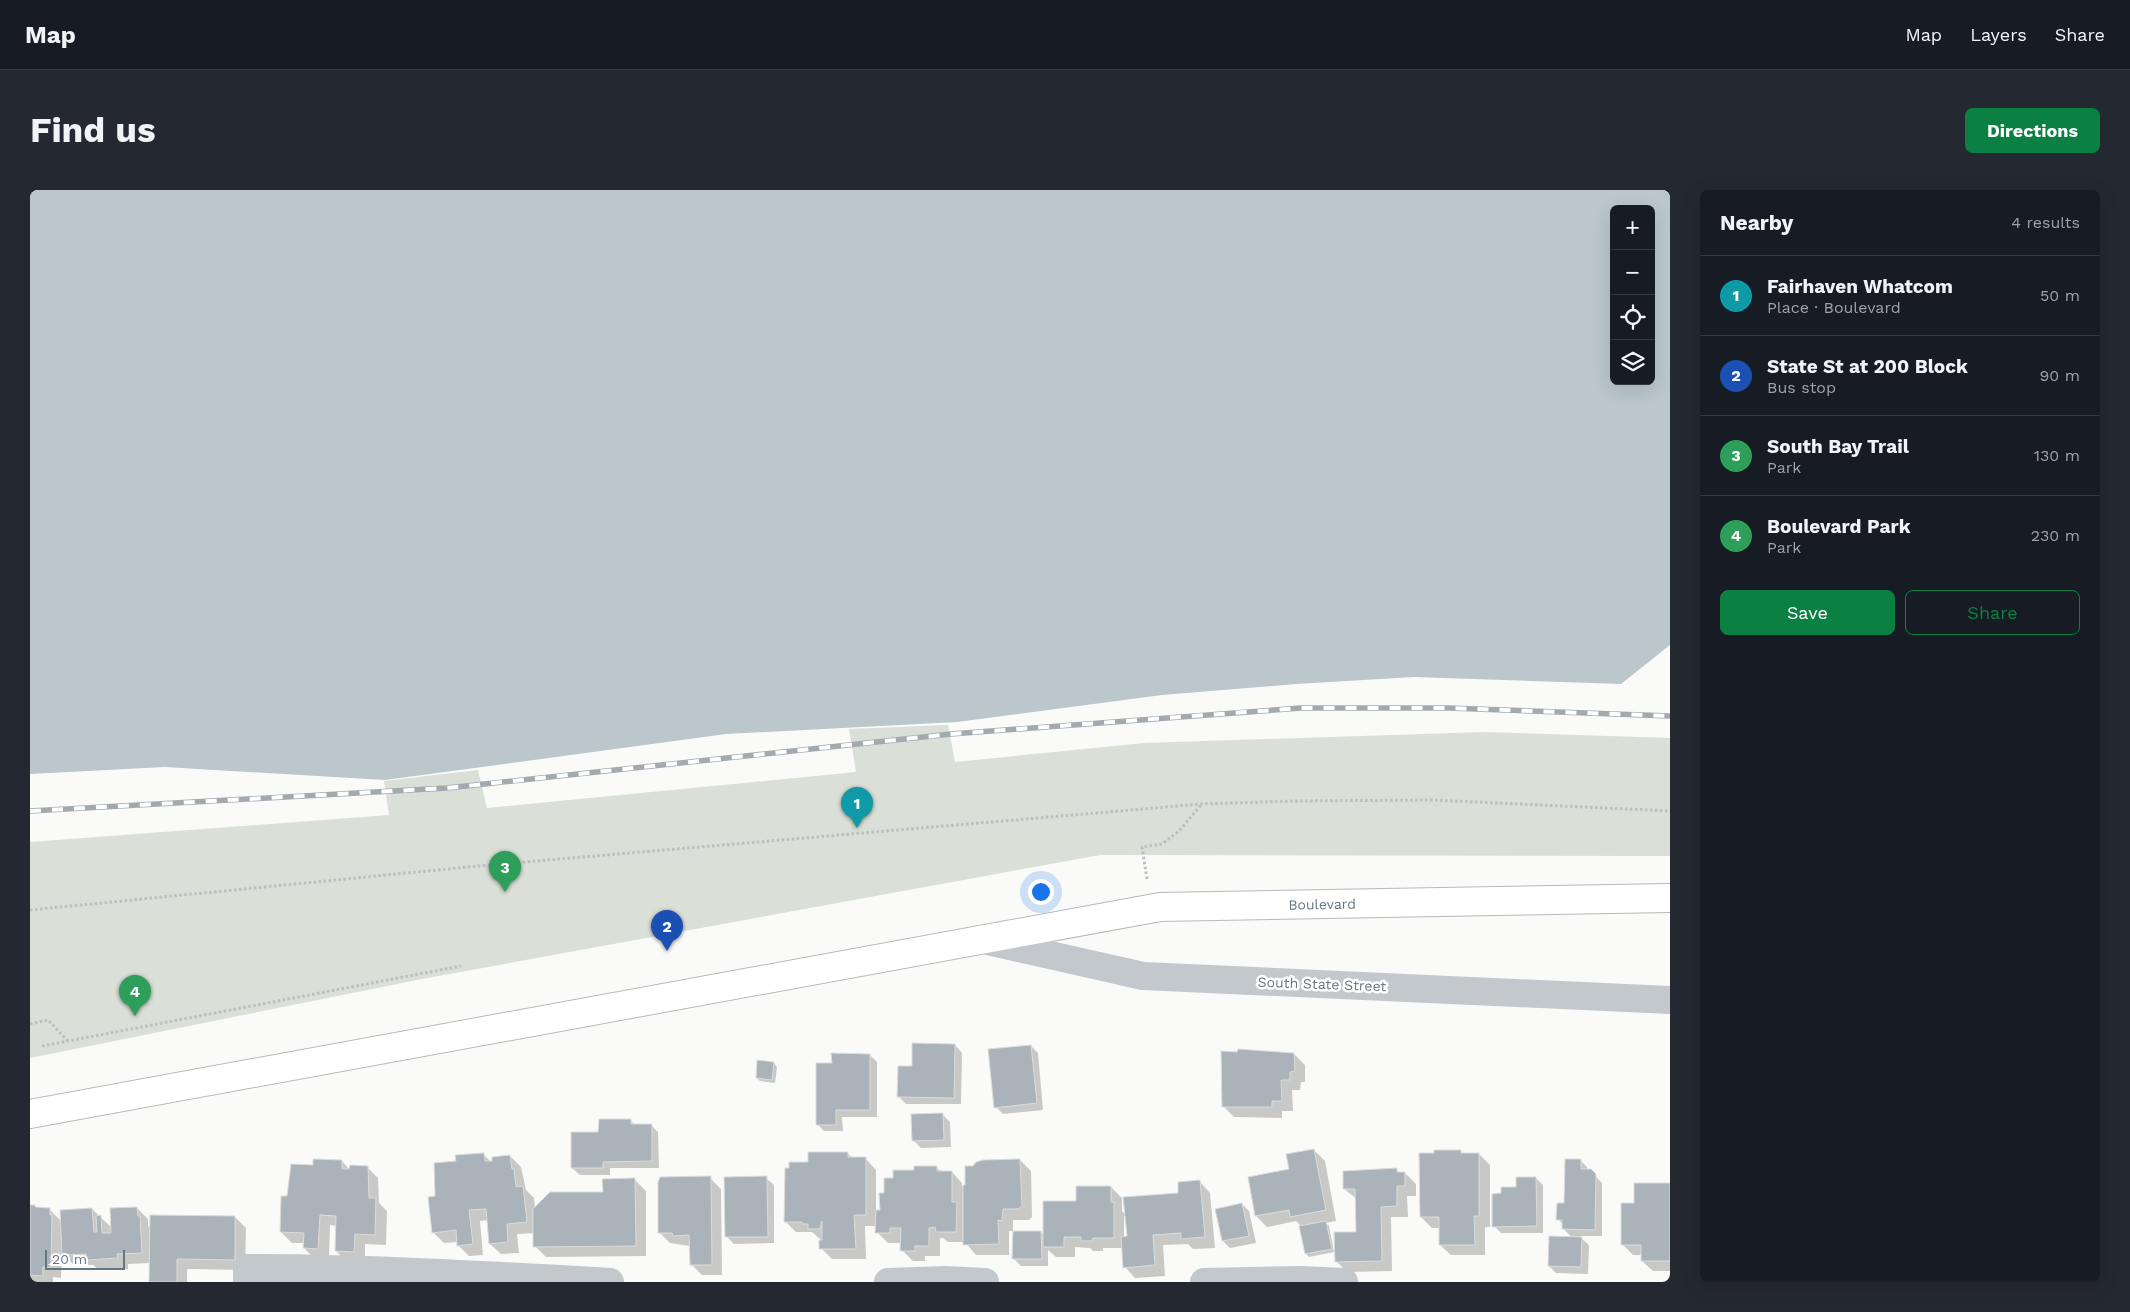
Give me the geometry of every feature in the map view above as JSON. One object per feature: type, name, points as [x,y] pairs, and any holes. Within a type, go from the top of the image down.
[{"type":"main road","name":"Boulevard","points":[[30,1114],[1160,907],[1670,898]]},
{"type":"street","name":"South State Street","points":[[978,939],[1144,976],[1670,1000]]},
{"type":"street","points":[[247,1275],[409,1272],[610,1282]]},
{"type":"street","points":[[888,1282],[945,1280],[985,1282]]},
{"type":"street","points":[[1204,1282],[1300,1280],[1344,1282]]},
{"type":"path","points":[[30,910],[671,848],[1201,804],[1433,800],[1670,812]]},
{"type":"path","points":[[1147,879],[1142,847],[1162,844],[1179,831],[1201,804]]},
{"type":"path","points":[[42,1046],[461,966]]},
{"type":"path","points":[[30,1024],[48,1020],[68,1041]]},
{"type":"shaded area","points":[[30,190],[1670,190],[1670,645],[1621,684],[1414,677],[1296,684],[1162,695],[957,722],[726,734],[385,780],[165,767],[30,774]]},
{"type":"shaded area","points":[[948,725],[955,762],[1144,743],[1484,732],[1670,738],[1670,856],[1100,855],[422,979],[30,1058],[30,842],[389,815],[384,781],[478,770],[487,808],[856,772],[849,729]]},
{"type":"building","points":[[912,1043],[955,1044],[954,1098],[897,1097],[898,1066],[912,1066]]},
{"type":"building","points":[[1031,1045],[1037,1103],[994,1108],[988,1049]]},
{"type":"building","points":[[1238,1049],[1294,1053],[1295,1071],[1290,1072],[1290,1080],[1281,1080],[1282,1101],[1272,1101],[1272,1107],[1222,1107],[1221,1051],[1237,1052]]},
{"type":"building","points":[[831,1053],[870,1054],[870,1110],[836,1110],[836,1125],[816,1125],[816,1063],[832,1063]]},
{"type":"building","points":[[757,1060],[774,1062],[772,1080],[756,1078]]},
{"type":"building","points":[[943,1113],[944,1140],[912,1141],[911,1114]]},
{"type":"building","points":[[599,1119],[631,1119],[631,1124],[652,1124],[652,1161],[603,1162],[603,1168],[571,1168],[571,1132],[598,1132]]},
{"type":"building","points":[[1314,1149],[1326,1210],[1290,1217],[1289,1210],[1255,1216],[1248,1177],[1289,1169],[1286,1154]]},
{"type":"building","points":[[1434,1150],[1461,1150],[1461,1153],[1479,1153],[1479,1216],[1474,1216],[1475,1245],[1439,1245],[1439,1217],[1420,1217],[1419,1153],[1434,1153]]},
{"type":"building","points":[[808,1152],[848,1152],[848,1157],[866,1157],[866,1215],[854,1215],[856,1249],[819,1249],[819,1240],[822,1240],[822,1221],[820,1229],[808,1229],[808,1224],[803,1224],[802,1222],[784,1222],[785,1168],[789,1168],[789,1162],[808,1162]]},
{"type":"building","points":[[484,1153],[485,1161],[492,1161],[492,1157],[510,1155],[516,1187],[523,1186],[527,1222],[507,1224],[508,1242],[489,1244],[486,1209],[469,1210],[473,1244],[457,1246],[456,1230],[432,1233],[428,1197],[435,1196],[434,1163],[456,1161],[455,1155]]},
{"type":"building","points":[[313,1159],[342,1160],[342,1169],[349,1169],[350,1165],[368,1166],[369,1198],[376,1198],[375,1235],[355,1234],[354,1252],[335,1251],[336,1216],[320,1215],[318,1249],[303,1248],[304,1233],[280,1232],[281,1196],[287,1196],[291,1164],[313,1165]]},
{"type":"building","points":[[1020,1159],[1022,1206],[1018,1209],[1003,1209],[1002,1221],[998,1220],[999,1244],[963,1245],[963,1185],[965,1185],[965,1166],[973,1166],[976,1162],[983,1160]]},
{"type":"building","points":[[1565,1159],[1581,1159],[1581,1169],[1591,1169],[1596,1174],[1595,1230],[1562,1229],[1562,1220],[1556,1220],[1557,1203],[1564,1203]]},
{"type":"building","points":[[914,1166],[937,1166],[937,1171],[952,1171],[952,1202],[957,1202],[956,1232],[936,1232],[935,1227],[929,1228],[929,1246],[915,1246],[915,1251],[900,1251],[901,1228],[890,1228],[890,1233],[875,1233],[876,1210],[880,1210],[879,1193],[884,1193],[884,1178],[893,1178],[893,1170],[914,1170]]},
{"type":"building","points":[[1397,1168],[1397,1172],[1405,1172],[1405,1186],[1397,1186],[1397,1206],[1381,1207],[1382,1261],[1335,1262],[1334,1232],[1356,1232],[1355,1189],[1343,1189],[1343,1171]]},
{"type":"building","points":[[711,1176],[712,1265],[690,1265],[689,1235],[673,1236],[672,1233],[658,1233],[658,1182],[660,1177]]},
{"type":"building","points":[[767,1176],[768,1237],[725,1237],[724,1177]]},
{"type":"building","points":[[1516,1177],[1536,1177],[1537,1226],[1492,1227],[1492,1194],[1501,1193],[1501,1187],[1516,1187]]},
{"type":"building","points":[[635,1178],[636,1246],[533,1247],[533,1209],[550,1192],[603,1192],[602,1179]]},
{"type":"building","points":[[1200,1180],[1205,1237],[1181,1239],[1181,1233],[1153,1235],[1155,1265],[1123,1268],[1121,1237],[1127,1236],[1123,1197],[1178,1193],[1178,1182]]},
{"type":"building","points":[[1634,1183],[1670,1183],[1670,1261],[1641,1261],[1641,1245],[1621,1245],[1621,1203],[1634,1203]]},
{"type":"building","points":[[1076,1186],[1111,1186],[1111,1202],[1114,1202],[1114,1238],[1093,1238],[1092,1241],[1081,1241],[1081,1237],[1064,1237],[1064,1247],[1043,1247],[1043,1201],[1076,1201]]},
{"type":"building","points":[[1242,1203],[1249,1236],[1222,1241],[1215,1209]]},
{"type":"building","points":[[30,1205],[50,1208],[50,1215],[52,1215],[51,1267],[43,1267],[43,1276],[30,1275]]},
{"type":"building","points":[[137,1207],[138,1216],[140,1216],[142,1253],[117,1254],[118,1258],[87,1260],[86,1254],[62,1255],[60,1210],[92,1208],[94,1232],[97,1232],[96,1216],[101,1215],[102,1233],[111,1233],[110,1208]]},
{"type":"building","points":[[150,1215],[235,1216],[235,1260],[177,1259],[177,1282],[149,1282]]},
{"type":"building","points":[[1326,1221],[1332,1249],[1305,1254],[1299,1226]]},
{"type":"building","points":[[1013,1231],[1041,1231],[1042,1259],[1012,1259]]},
{"type":"building","points":[[1549,1236],[1582,1237],[1581,1267],[1548,1266]]},
{"type":"railway","points":[[30,811],[447,788],[951,734],[1301,708],[1448,708],[1670,716]]},
{"type":"place","name":"Fairhaven Whatcom","points":[[857,828]]},
{"type":"place","name":"South Bay Trail","points":[[505,892]]},
{"type":"place","name":"State St at 200 Block","points":[[667,951]]},
{"type":"place","name":"Boulevard Park","points":[[135,1016]]}]
